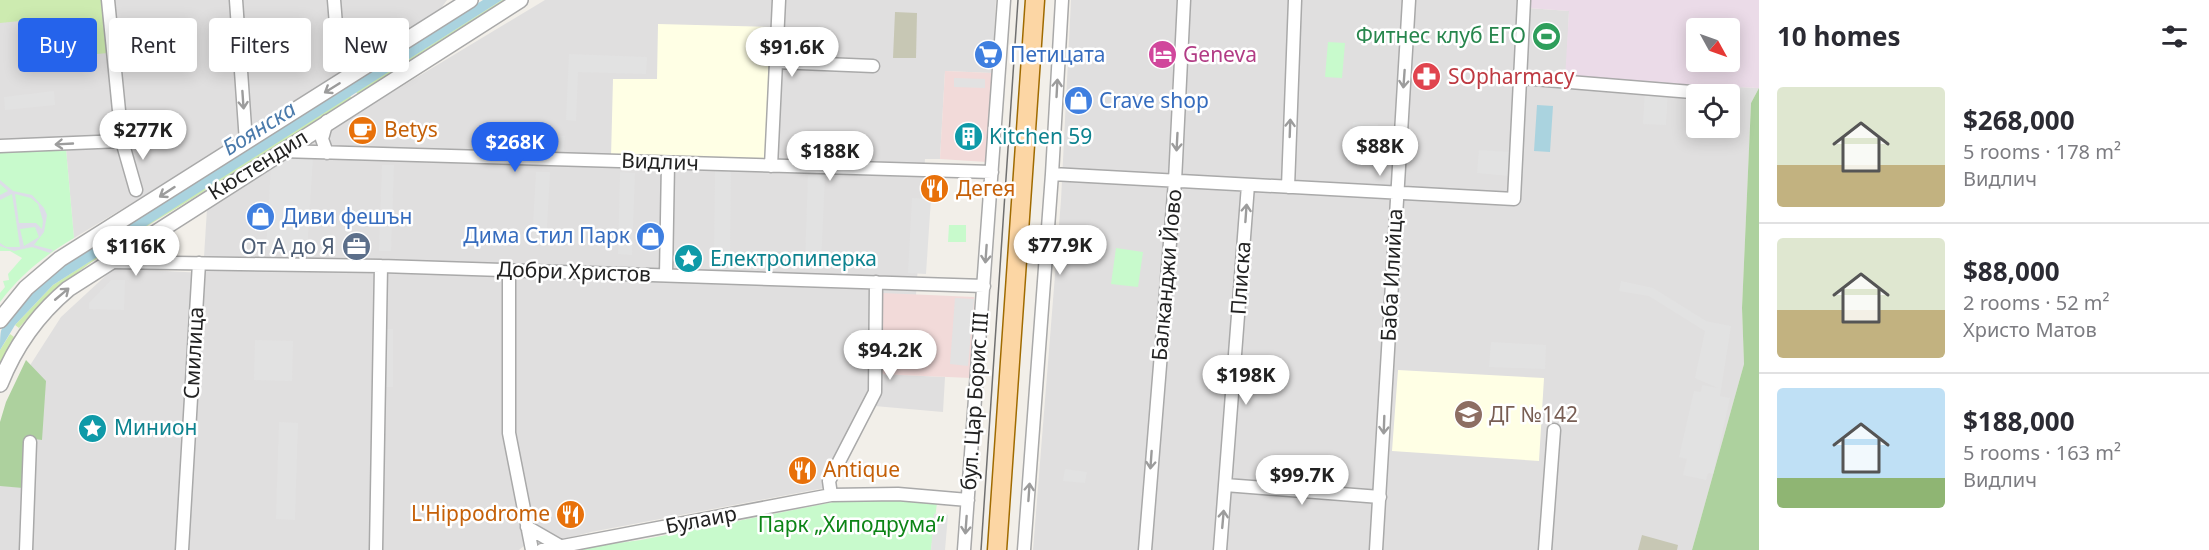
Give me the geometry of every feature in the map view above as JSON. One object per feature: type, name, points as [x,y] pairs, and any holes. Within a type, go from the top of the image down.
[{"type":"main road","name":"бул. Цар Борис III","points":[[997,550],[1035,0]]},
{"type":"street","points":[[108,0],[122,141],[136,190]]},
{"type":"street","points":[[236,0],[246,142]]},
{"type":"street","points":[[334,0],[335,18]]},
{"type":"street","name":"Кюстендил","points":[[0,320],[26,288],[60,259],[470,0]]},
{"type":"street","name":"Кюстендил","points":[[0,384],[19,345],[47,308],[68,289],[280,151],[520,0]]},
{"type":"street","points":[[771,166],[779,0]]},
{"type":"street","name":"бул. Цар Борис III","points":[[964,550],[1004,0]]},
{"type":"street","points":[[1024,550],[1052,174],[1062,0]]},
{"type":"street","name":"Балканджи Йово","points":[[1145,550],[1175,181],[1184,0]]},
{"type":"street","points":[[1288,187],[1295,0]]},
{"type":"street","name":"Баба Илийца","points":[[1376,550],[1409,0]]},
{"type":"street","points":[[1052,174],[1514,199],[1524,0]]},
{"type":"street","points":[[776,62],[873,66]]},
{"type":"street","points":[[1520,78],[1686,92]]},
{"type":"street","points":[[327,121],[322,139],[327,153]]},
{"type":"street","points":[[0,146],[122,141]]},
{"type":"street","name":"Видлич","points":[[280,151],[992,172]]},
{"type":"street","points":[[666,275],[668,163]]},
{"type":"street","name":"Плиска","points":[[1220,550],[1248,185]]},
{"type":"street","points":[[148,236],[147,243],[152,256],[164,262]]},
{"type":"street","name":"Добри Христов","points":[[109,262],[381,266],[984,286]]},
{"type":"street","name":"Смилица","points":[[182,550],[199,263]]},
{"type":"street","points":[[376,550],[381,266]]},
{"type":"street","points":[[509,270],[508,433],[532,550]]},
{"type":"street","points":[[831,495],[829,481],[875,392],[876,282]]},
{"type":"street","points":[[1545,550],[1554,430]]},
{"type":"street","points":[[26,550],[30,442]]},
{"type":"street","points":[[1226,485],[1380,497]]},
{"type":"street","name":"Булаир","points":[[542,550],[831,495],[898,495],[968,500]]},
{"type":"street","points":[[526,527],[560,546]]},
{"type":"shaded area","points":[[0,0],[447,0],[439,11],[409,30],[409,18],[323,18],[323,72],[344,72],[248,133],[74,238],[66,149],[0,153]]},
{"type":"shaded area","points":[[545,0],[996,0],[992,73],[945,71],[940,159],[925,159],[916,295],[883,294],[879,374],[945,377],[943,412],[863,405],[824,488],[591,532],[528,548],[525,545],[519,550],[0,550],[0,445],[20,381],[61,317],[114,268],[203,273],[207,209],[288,155]]},
{"type":"shaded area","points":[[1071,0],[1528,0],[1528,8],[1569,11],[1566,79],[1686,85],[1686,138],[1740,138],[1740,87],[1759,88],[1751,103],[1742,308],[1744,364],[1692,550],[1033,550],[1061,200]]},
{"type":"shaded area","points":[[1528,0],[1759,0],[1759,88],[1740,87],[1740,84],[1686,85],[1565,79],[1569,11],[1528,8]]},
{"type":"shaded area","points":[[895,12],[917,13],[916,58],[893,58]]},
{"type":"shaded area","points":[[658,24],[770,27],[766,161],[611,157],[613,79],[657,79]]},
{"type":"shaded area","points":[[569,54],[647,57],[646,74],[578,72],[576,121],[566,120]]},
{"type":"shaded area","points":[[945,71],[992,73],[987,162],[940,159]]},
{"type":"shaded area","points":[[954,78],[985,79],[985,88],[954,87]]},
{"type":"shaded area","points":[[1645,90],[1668,92],[1666,125],[1643,124]]},
{"type":"shaded area","points":[[54,91],[55,105],[5,110],[4,97]]},
{"type":"shaded area","points":[[1353,122],[1378,124],[1376,143],[1351,142]]},
{"type":"shaded area","points":[[476,133],[565,136],[564,151],[475,147]]},
{"type":"shaded area","points":[[1479,150],[1511,152],[1509,176],[1477,173]]},
{"type":"shaded area","points":[[287,156],[313,157],[307,252],[266,250],[271,166]]},
{"type":"shaded area","points":[[382,165],[394,165],[391,251],[379,251]]},
{"type":"shaded area","points":[[715,171],[731,171],[730,259],[714,258]]},
{"type":"shaded area","points":[[536,172],[550,172],[546,244],[532,243]]},
{"type":"shaded area","points":[[620,172],[635,173],[632,255],[618,254]]},
{"type":"shaded area","points":[[808,175],[825,175],[821,263],[805,262]]},
{"type":"shaded area","points":[[0,180],[13,191],[32,195],[44,208],[47,215],[44,232],[34,245],[53,250],[50,253],[32,247],[14,251],[0,246],[0,243],[6,247],[20,247],[12,194],[0,200],[0,195],[8,191],[0,184]],"holes":[[[15,194],[31,198],[38,204],[43,221],[42,229],[36,223],[19,223]],[[35,227],[39,237],[24,246],[20,229]]]},
{"type":"shaded area","points":[[912,198],[931,199],[926,274],[908,273]]},
{"type":"shaded area","points":[[111,280],[125,280],[124,310],[89,309],[89,303]]},
{"type":"shaded area","points":[[1621,281],[1653,288],[1706,321],[1731,326],[1720,396],[1730,398],[1713,474],[1708,473],[1706,480],[1683,475],[1687,459],[1679,457],[1694,391],[1701,392],[1702,385],[1718,388],[1695,378],[1705,331],[1649,296],[1619,291]]},
{"type":"shaded area","points":[[883,293],[974,297],[971,378],[879,374]]},
{"type":"shaded area","points":[[955,298],[974,299],[968,366],[950,364]]},
{"type":"shaded area","points":[[385,329],[393,329],[393,387],[385,387]]},
{"type":"shaded area","points":[[255,340],[293,341],[292,381],[254,380]]},
{"type":"shaded area","points":[[1491,342],[1546,345],[1545,369],[1489,367]]},
{"type":"shaded area","name":"ДГ №142","points":[[1398,370],[1544,378],[1539,461],[1392,451]]},
{"type":"shaded area","points":[[279,422],[298,423],[295,520],[276,519]]},
{"type":"shaded area","points":[[1065,469],[1087,472],[1085,483],[1063,481]]},
{"type":"shaded area","points":[[934,514],[948,515],[945,550],[931,550]]},
{"type":"shaded area","points":[[1642,535],[1678,545],[1677,550],[1638,550]]},
{"type":"green space","points":[[0,0],[103,0],[108,53],[97,54],[97,18],[18,18],[18,21],[0,23]]},
{"type":"green space","points":[[502,0],[507,0],[409,62],[409,59]]},
{"type":"green space","points":[[1328,42],[1345,43],[1342,78],[1325,77]]},
{"type":"green space","points":[[388,72],[393,72],[358,94],[356,92]]},
{"type":"green space","points":[[1759,88],[1759,550],[1692,550],[1744,364],[1742,308],[1751,103]]},
{"type":"green space","points":[[350,96],[352,98],[211,187],[209,184]]},
{"type":"green space","points":[[66,149],[74,238],[34,266],[0,302],[0,293],[5,287],[3,281],[9,280],[8,274],[22,258],[10,251],[0,251],[0,153]]},
{"type":"green space","points":[[204,188],[206,190],[106,252],[60,287],[19,328],[15,325],[53,285]]},
{"type":"green space","points":[[949,225],[966,225],[966,242],[948,242]]},
{"type":"green space","points":[[1116,248],[1143,252],[1138,287],[1111,284]]},
{"type":"green space","points":[[10,334],[14,337],[0,363],[0,350]]},
{"type":"green space","points":[[26,360],[46,381],[42,440],[27,438],[23,488],[0,486],[0,422],[6,402]]},
{"type":"green space","name":"Парк „Хиподрума“","points":[[854,498],[937,503],[931,550],[565,550],[641,540]]},
{"type":"water","points":[[483,0],[502,0],[409,59],[409,47]]},
{"type":"water","points":[[369,72],[389,72],[53,285],[15,325],[0,350],[1,331],[13,311],[29,294],[66,264]]},
{"type":"water","points":[[1537,105],[1553,106],[1550,152],[1534,151]]},
{"type":"tram line","points":[[981,550],[1018,0]]},
{"type":"place","name":"Фитнес клуб ЕГО","points":[[1547,36]]},
{"type":"place","name":"Петицата","points":[[989,55]]},
{"type":"place","name":"Geneva","points":[[1162,55]]},
{"type":"place","name":"SOpharmacy","points":[[1427,77]]},
{"type":"place","name":"Crave shop","points":[[1078,101]]},
{"type":"place","name":"Betys","points":[[363,130]]},
{"type":"place","name":"Kitchen 59","points":[[968,137]]},
{"type":"place","name":"Дегея","points":[[935,189]]},
{"type":"place","name":"Диви фешън","points":[[261,217]]},
{"type":"place","name":"Дима Стил Парк","points":[[651,236]]},
{"type":"place","name":"От А до Я","points":[[356,247]]},
{"type":"place","name":"Електропиперка","points":[[689,259]]},
{"type":"place","name":"ДГ №142","points":[[1468,415]]},
{"type":"place","name":"Минион","points":[[93,428]]},
{"type":"place","name":"Antique","points":[[802,470]]},
{"type":"place","name":"L'Hippodrome","points":[[571,514]]},
{"type":"water label","name":"Боянска","points":[[259,128]]}]
